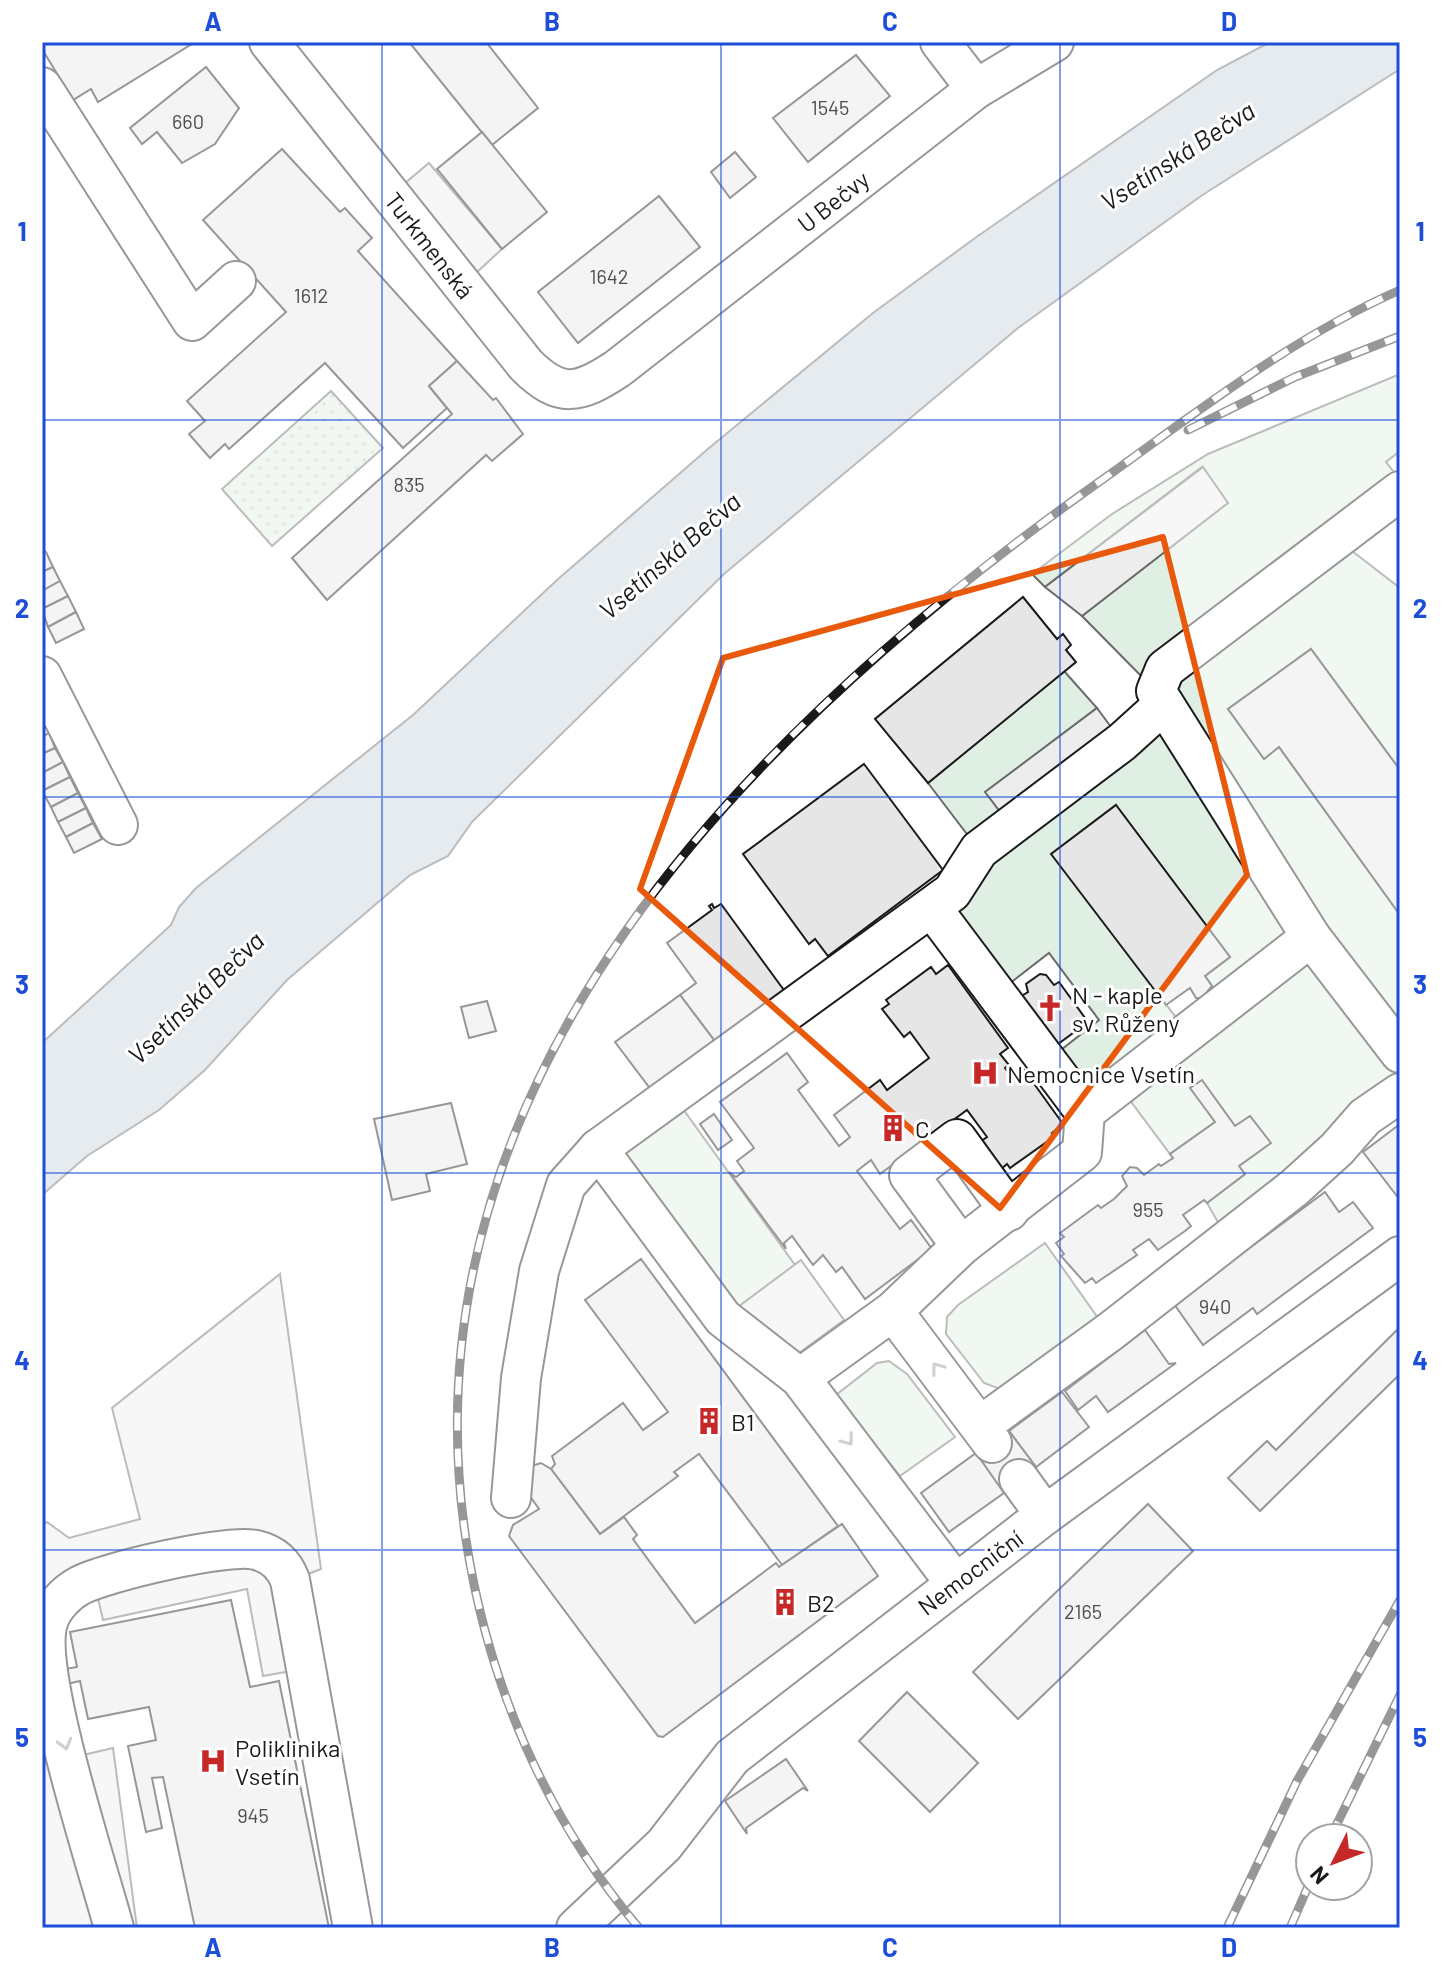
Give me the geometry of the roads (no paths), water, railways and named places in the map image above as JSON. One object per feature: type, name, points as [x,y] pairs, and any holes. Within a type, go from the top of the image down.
[{"type":"street","name":"Turkmenská","points":[[269,42],[481,310],[542,381],[562,389],[578,390],[617,369]]},
{"type":"street","points":[[940,42],[976,89]]},
{"type":"street","name":"U Bečvy","points":[[617,369],[976,89],[1054,42]]},
{"type":"street","points":[[42,87],[192,321],[236,281]]},
{"type":"street","points":[[1400,491],[1165,669],[1156,691],[1311,937],[1400,1053]]},
{"type":"street","points":[[42,676],[118,825]]},
{"type":"street","points":[[511,1498],[521,1378],[539,1271],[566,1185],[598,1149],[952,892],[979,850],[1122,742],[1164,704]]},
{"type":"street","points":[[800,1378],[893,1311],[961,1246],[1082,1152],[1085,1112],[932,908]]},
{"type":"street","points":[[1085,1112],[1311,937]]},
{"type":"street","points":[[893,1311],[986,1434],[1111,1331],[1294,1188],[1337,1149],[1365,1117],[1400,1093]]},
{"type":"street","points":[[961,1246],[909,1175],[957,1139],[1009,1211]]},
{"type":"street","points":[[598,1149],[723,1318],[800,1378],[955,1583]]},
{"type":"street","name":"Nemocniční","points":[[576,1928],[664,1845],[732,1757],[1045,1515],[1400,1256]]},
{"type":"street","points":[[1019,1479],[1045,1515]]},
{"type":"street","points":[[114,1928],[51,1692],[44,1640],[52,1612],[66,1595],[97,1578],[237,1548],[253,1549],[277,1560],[286,1570],[353,1928]]},
{"type":"water","name":"Vsetínská Bečva","points":[[1270,42],[1400,42],[1400,69],[1201,196],[1018,328],[724,574],[472,822],[448,856],[410,875],[287,980],[205,1070],[159,1110],[87,1156],[42,1195],[42,1043],[171,925],[179,907],[196,888],[413,715],[557,580],[709,448],[873,313],[975,238],[1217,70]]},
{"type":"railway","points":[[639,1928],[575,1841],[526,1746],[489,1645],[466,1540],[459,1372],[487,1214],[545,1066],[627,929],[729,802],[845,685],[970,579],[1208,404],[1282,354],[1400,290]]},
{"type":"railway","points":[[1188,430],[1295,377],[1400,336]]},
{"type":"railway","points":[[1227,1928],[1297,1781],[1400,1600]]},
{"type":"railway","points":[[1338,1822],[1400,1695]]},
{"type":"railway","points":[[1290,1928],[1301,1902]]},
{"type":"place","name":"N - kaple sv. Růženy","points":[[1050,1008]]},
{"type":"place","name":"Nemocnice Vsetín","points":[[985,1073]]},
{"type":"place","name":"C","points":[[893,1128]]},
{"type":"place","name":"B1","points":[[709,1421]]},
{"type":"place","name":"B2","points":[[785,1602]]},
{"type":"place","name":"Poliklinika Vsetín","points":[[213,1761]]}]
